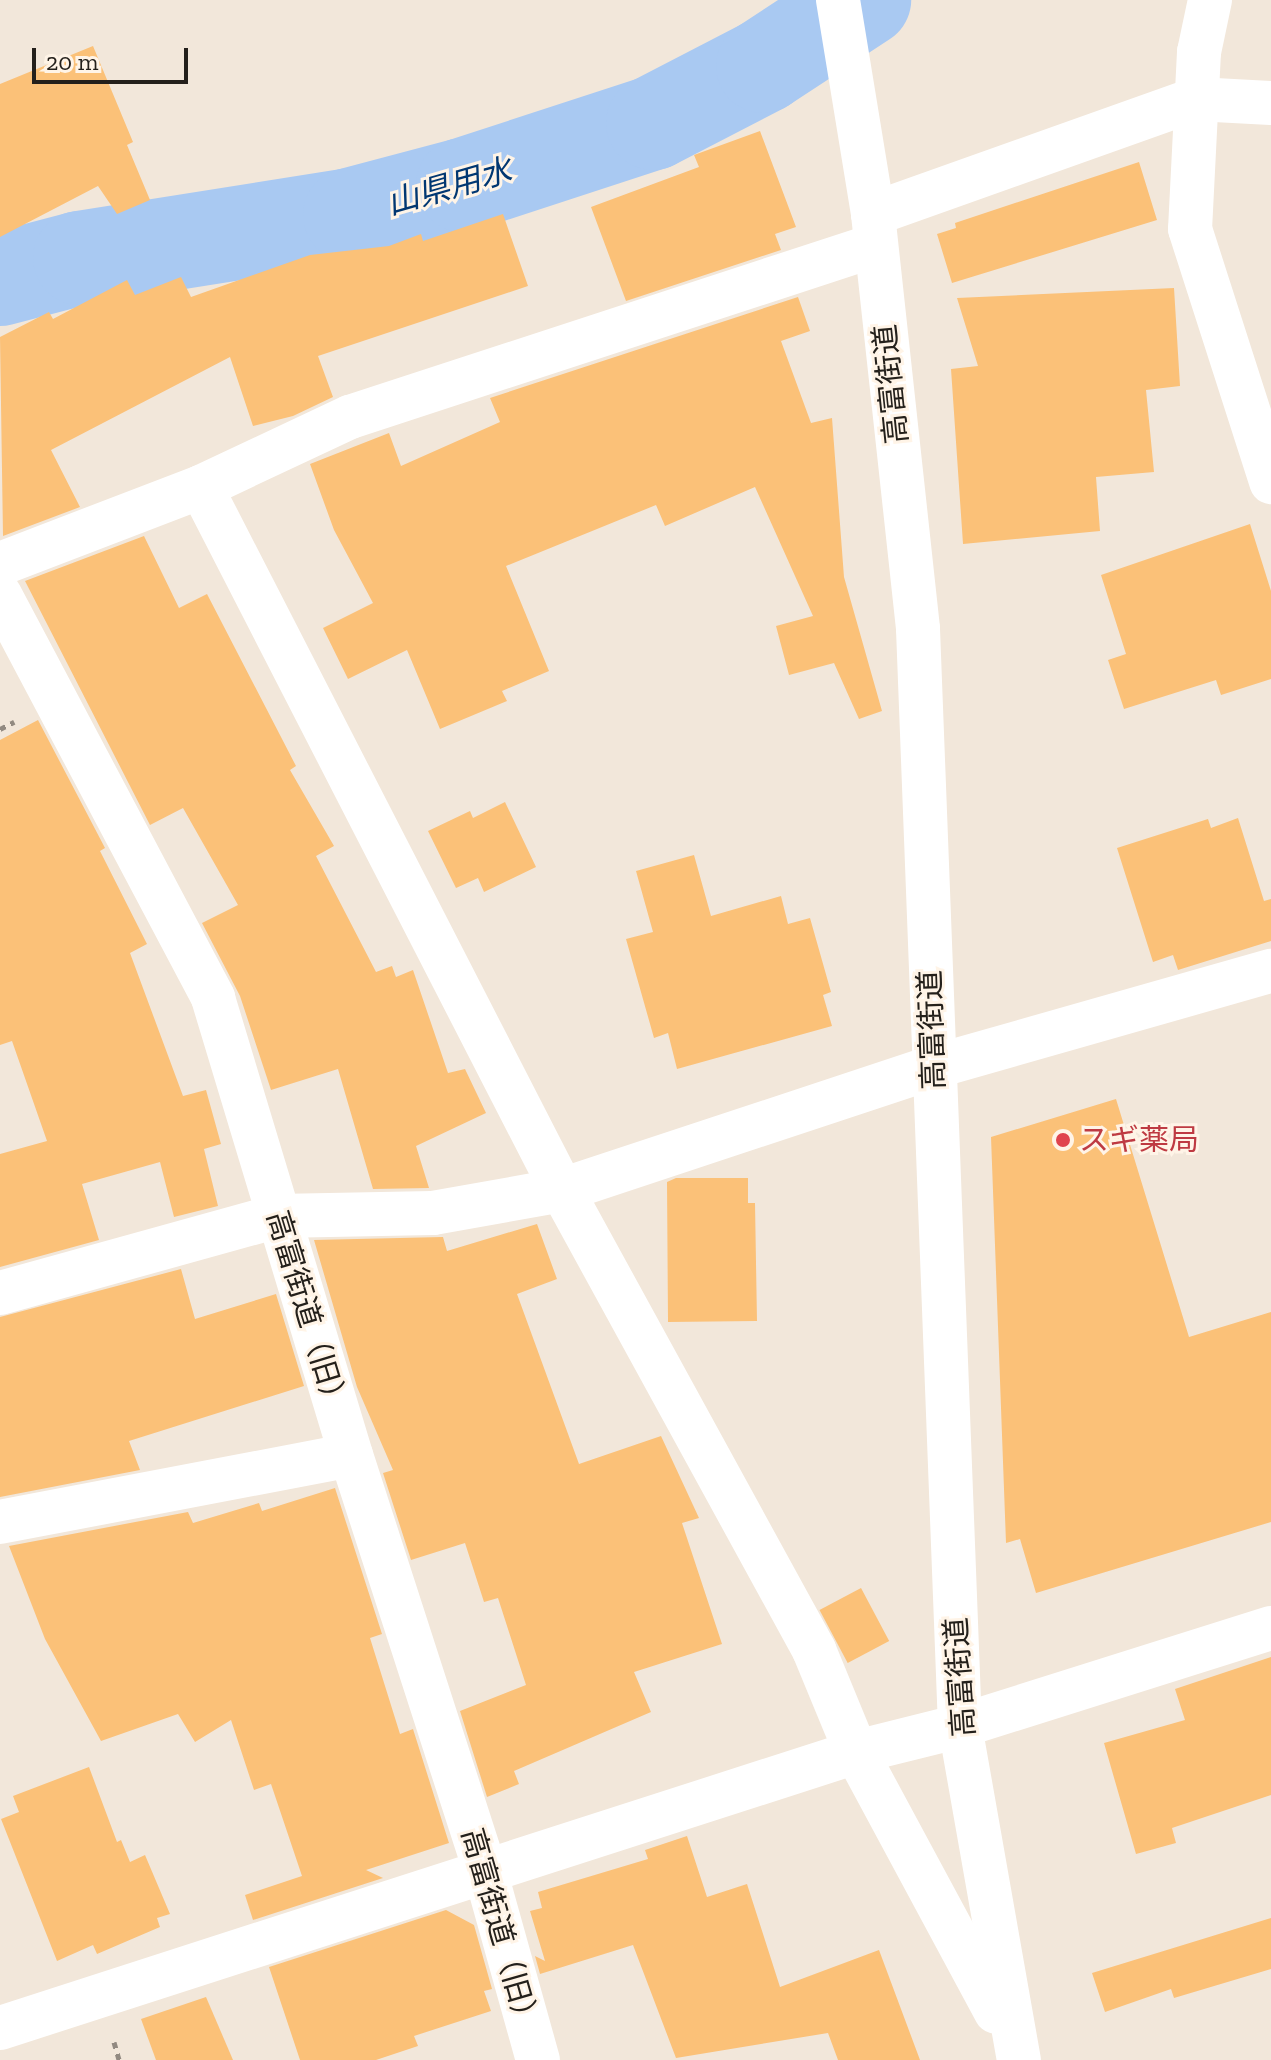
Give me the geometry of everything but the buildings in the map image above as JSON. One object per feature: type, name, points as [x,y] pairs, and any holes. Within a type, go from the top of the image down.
[{"type":"street","points":[[1210,0],[1196,99],[1190,229],[1271,482]]},
{"type":"street","name":"高富街道","points":[[841,16],[874,229],[918,629],[960,1726],[1016,2053]]},
{"type":"street","points":[[0,564],[201,487],[350,417],[874,229],[1196,99],[1271,103]]},
{"type":"street","points":[[201,487],[562,1190],[814,1650],[856,1752],[1016,2053]]},
{"type":"street","name":"高富街道（旧）","points":[[0,595],[213,998],[351,1455],[486,1874],[538,2060]]},
{"type":"street","points":[[0,1293],[277,1216],[433,1213],[562,1190],[933,1067],[1271,971]]},
{"type":"street","points":[[0,1522],[351,1455]]},
{"type":"street","points":[[0,2028],[486,1874],[856,1752],[960,1726],[1271,1628]]},
{"type":"waterway","name":"山県用水","points":[[0,279],[80,258],[350,215],[463,185],[653,123],[763,66],[864,0]]},
{"type":"place","name":"スギ薬局","points":[[1063,1140]]}]
